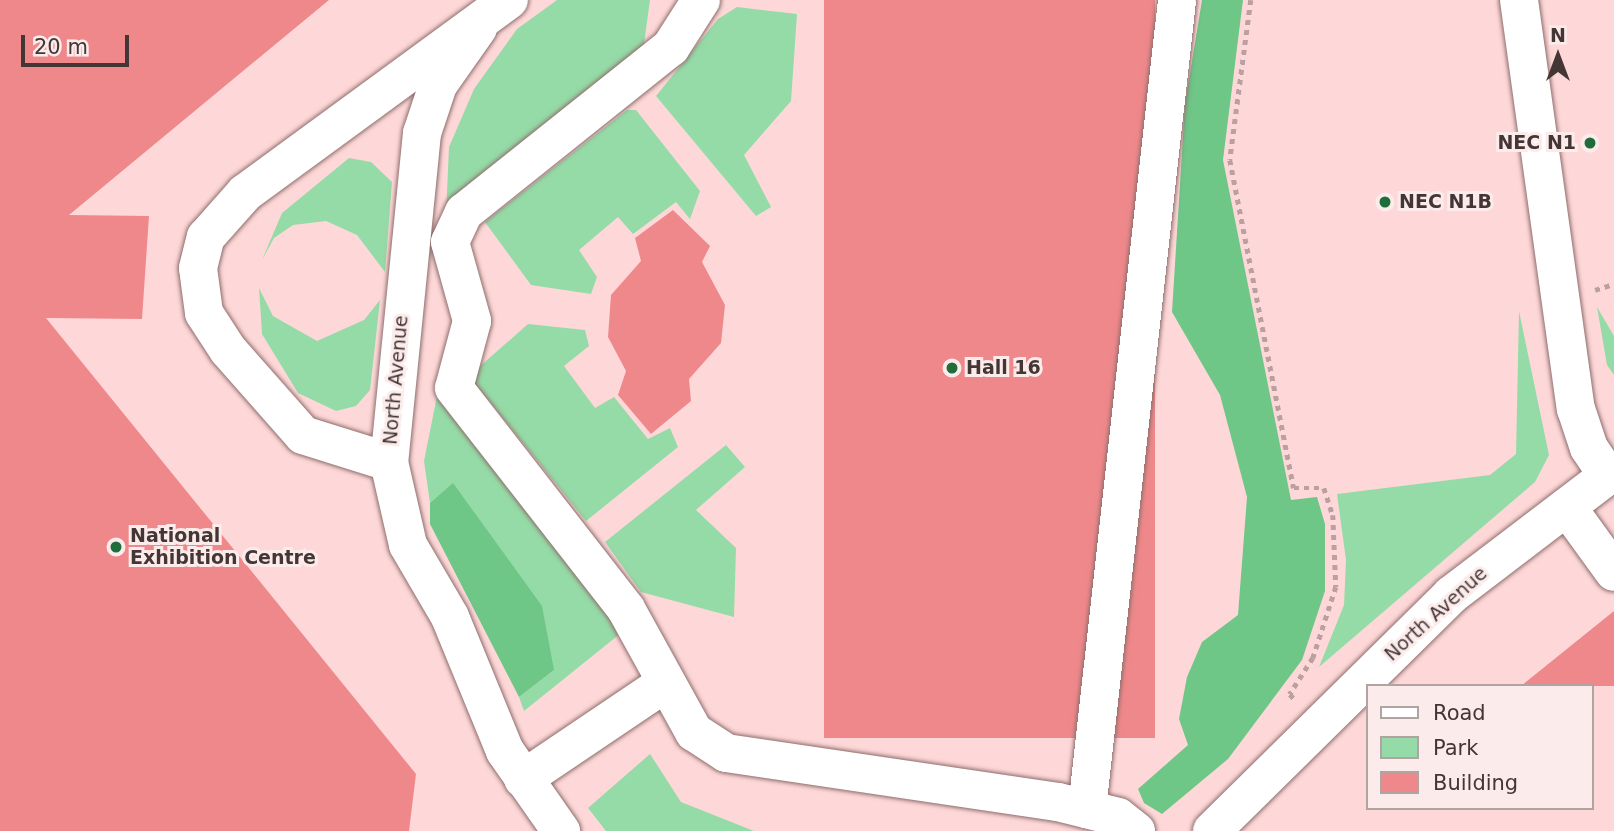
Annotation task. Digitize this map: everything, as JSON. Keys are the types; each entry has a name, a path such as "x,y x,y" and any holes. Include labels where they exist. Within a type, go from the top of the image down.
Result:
{"street":[{"path":"389,462 303,435 204,313 198,268 206,237 245,193 478,28 509,0"},
{"path":"701,0 671,47 464,212 450,242 472,321 454,388 626,609 664,684 694,732 726,753 1087,809 1118,817 1136,831"},
{"path":"1087,809 1177,0"},
{"path":"1519,0 1576,409 1589,448 1611,473"},
{"name":"North Avenue","path":"478,28 438,85 422,133 389,462 408,545 450,617 523,779 561,831"},
{"path":"404,294 464,298"},
{"name":"North Avenue","path":"1212,831 1315,725 1451,596 1611,473"},
{"path":"1567,507 1614,572"},
{"path":"523,779 664,684"}],"path":[{"path":"1251,0 1230,160 1294,488 1324,488 1333,515 1336,587 1313,658 1290,694 1315,725"}],"green space":[{"path":"557,0 650,0 643,51 446,215 449,147 474,89 517,29"},
{"path":"1202,0 1243,0 1223,160 1291,500 1317,497 1325,524 1325,591 1302,660 1228,759 1162,814 1144,803 1138,789 1188,745 1179,719 1187,677 1202,642 1238,615 1247,497 1220,395 1172,312 1185,104"},
{"path":"737,7 797,14 791,101 744,155 771,207 756,216 656,96 718,19"},
{"path":"627,110 636,110 700,191 690,219 676,202 633,234 618,217 579,250 597,277 591,294 531,285 485,222"},
{"path":"349,158 371,162 392,182 385,272 357,235 326,221 293,225 274,238 262,260 282,213"},
{"path":"259,288 273,316 317,341 364,320 380,300 370,390 356,406 336,411 298,393 262,334"},
{"path":"1597,307 1614,336 1614,375 1607,365"},
{"path":"1519,311 1549,455 1535,482 1319,667 1344,605 1346,560 1337,494 1490,475 1516,454"},
{"path":"528,324 585,330 589,346 564,366 595,408 614,397 648,439 670,428 678,447 586,521 469,376"},
{"path":"439,386 621,633 524,711 519,697 554,670 453,484 430,503 424,461"},
{"path":"726,445 745,467 696,510 736,548 734,617 641,592 605,542"},
{"path":"453,483 542,606 554,670 519,697 430,524 430,503"},
{"path":"650,754 681,802 754,831 606,831 588,808"}],"building":[{"name":"National Exhibition Centre","path":"0,0 329,0 69,215 149,216 142,319 46,318 416,774 409,831 0,831"},
{"name":"Hall 16","path":"824,0 1155,0 1155,738 824,738"},
{"path":"673,210 710,246 702,262 725,305 721,343 689,379 691,401 651,434 618,395 626,371 608,337 611,295 641,261 635,238"},
{"path":"1614,611 1614,686 1523,684"}],"place":[{"name":"NEC N1","path":"1590,143"},
{"name":"NEC N1B","path":"1385,202"},
{"name":"Hall 16","path":"952,368"},
{"name":"National Exhibition Centre","path":"116,547"}]}
